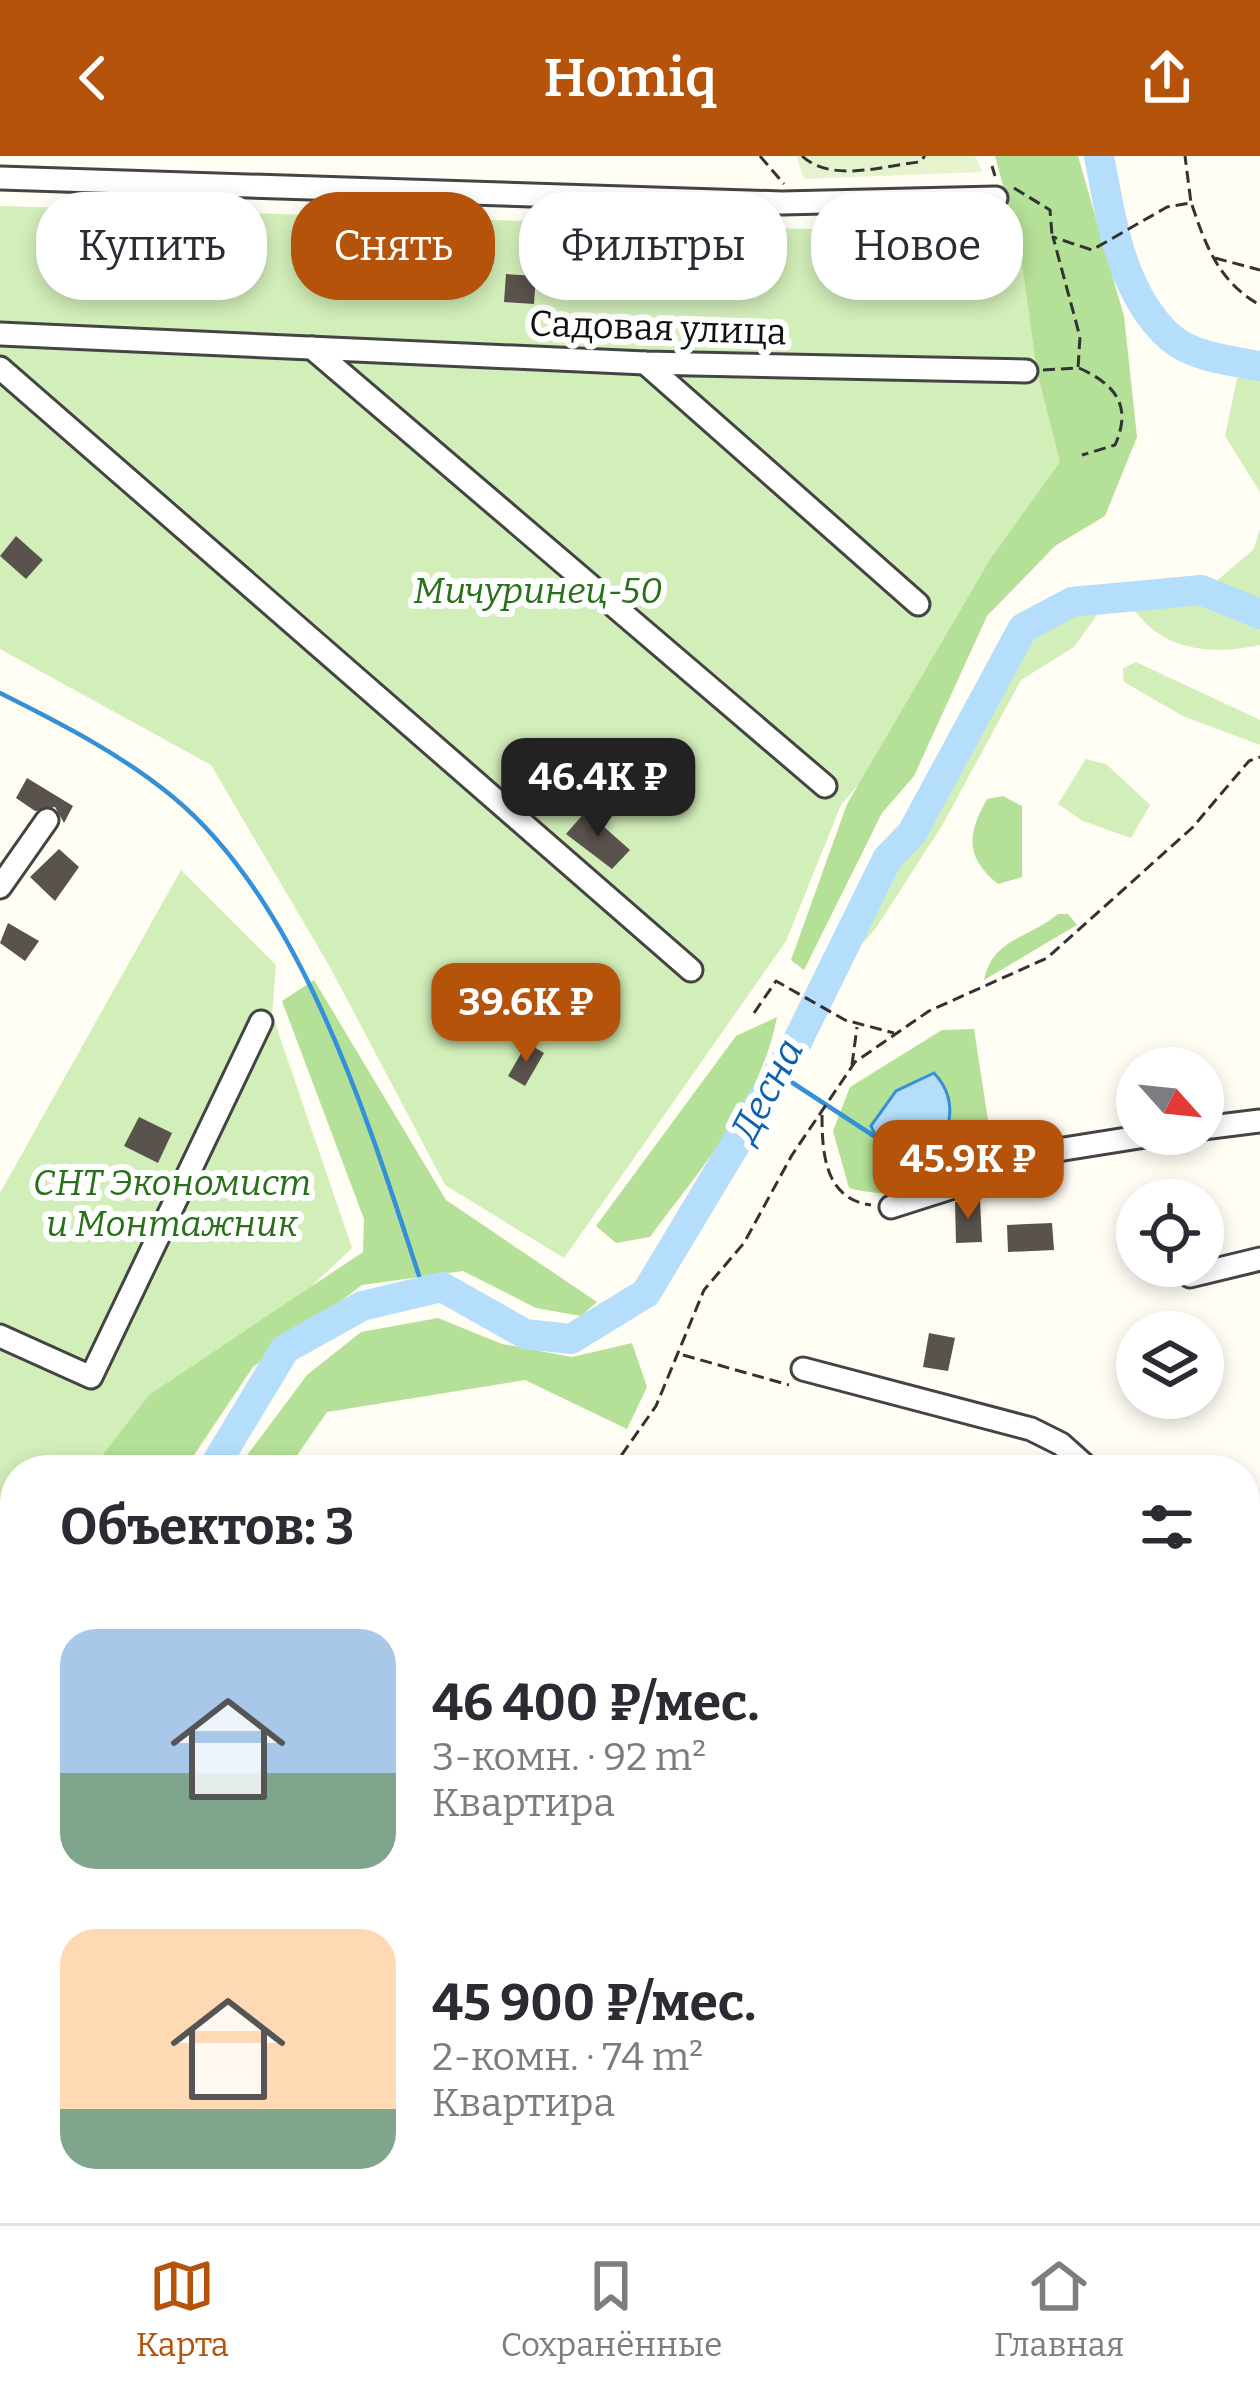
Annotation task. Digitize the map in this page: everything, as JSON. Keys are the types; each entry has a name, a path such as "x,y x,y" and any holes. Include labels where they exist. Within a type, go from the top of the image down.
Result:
{"street":[{"path":"0,178 782,202 997,191"},
{"name":"Садовая улица","path":"0,334 645,362 1026,371"},
{"path":"311,348 826,786"},
{"path":"645,362 918,604"},
{"path":"0,368 692,970"},
{"path":"0,887 46,820"},
{"path":"0,1336 91,1378 262,1022"},
{"path":"1224,1125 1260,1121"},
{"path":"891,1208 961,1185 1001,1159 1116,1141"},
{"path":"1224,1268 1260,1259"},
{"path":"803,1369 1030,1429 1073,1455"}],"path":[{"path":"802,156 814,166 839,170 919,162 925,156"},
{"path":"1185,156 1191,203 1213,257 1234,290 1260,304"},
{"path":"992,166 997,191"},
{"path":"1078,368 1080,337 1053,237 1092,250 1167,206 1191,203"},
{"path":"1213,257 1260,270"},
{"path":"1061,370 1078,368 1098,376 1121,400 1126,421 1115,445 1082,455"},
{"path":"622,1455 656,1406 704,1290 745,1243 851,1067 929,1011 1047,958 1192,828 1249,761 1260,757"},
{"path":"754,1013 776,981 844,1020 896,1034"},
{"path":"851,1067 857,1024"},
{"path":"822,1111 822,1152 837,1190 850,1202 891,1208"},
{"path":"680,1353 795,1386 803,1369"}],"green space":[{"path":"796,156 975,156 982,172 804,179"},
{"path":"995,156 1078,156 1124,316 1137,437 1105,516 1055,546 987,616 914,776 882,813 804,970 791,960 847,804 991,558 1060,462 1037,371 1023,271 1023,192 1005,192"},
{"name":"Мичуринец-50","path":"0,206 36,207 36,300 267,300 267,214 291,214 291,300 495,300 495,220 519,221 519,300 787,300 787,228 811,229 811,300 1023,300 1023,256 1080,462 889,749 841,805 786,941 564,1258 445,1185 330,967 211,765 0,649"},
{"path":"1238,374 1260,377 1260,492 1225,436"},
{"path":"1260,528 1260,645 1221,650 1186,646 1155,631 1129,603 1199,596 1254,549"},
{"path":"1090,606 1100,611 1074,647 1021,680 943,824 876,928 841,968 822,968 843,928 918,835 1026,631 1071,608"},
{"path":"1136,662 1260,720 1260,745 1183,716 1124,682 1123,668"},
{"path":"1086,759 1106,764 1150,805 1131,838 1083,821 1058,804"},
{"path":"1003,796 1022,806 1022,877 998,884 975,855 973,835 987,799"},
{"name":"СНТ Экономист и Монтажник","path":"181,870 276,965 272,1014 352,1248 177,1413 147,1455 0,1455 0,1193"},
{"path":"1058,914 1068,914 1077,925 984,980 1003,947"},
{"path":"314,980 446,1200 597,1302 581,1316 536,1308 463,1271 362,1285 253,1367 194,1455 103,1455 149,1395 363,1252 364,1219 282,1001"},
{"path":"777,1017 757,1078 708,1160 650,1237 616,1243 596,1226 736,1036"},
{"path":"974,1029 994,1159 906,1191 849,1188 833,1131 850,1087 942,1030"},
{"path":"438,1318 502,1344 572,1357 632,1343 647,1387 627,1429 525,1380 327,1412 297,1455 247,1455 307,1375 361,1332"}],"water":[{"path":"934,1073 950,1110 939,1146 925,1170 888,1163 871,1126 896,1091"}],"building":[{"path":"506,274 519,275 519,300 534,300 534,304 504,302"},
{"path":"16,536 43,560 26,579 0,556"},
{"path":"27,778 73,806 64,823 55,807 35,811 16,798"},
{"path":"586,811 630,850 612,869 566,834"},
{"path":"59,849 79,867 55,901 30,877"},
{"path":"8,923 39,941 25,961 0,943"},
{"path":"527,1043 544,1053 525,1086 508,1076"},
{"path":"139,1117 172,1133 158,1163 124,1146"},
{"path":"980,1200 982,1242 956,1243 955,1202"},
{"path":"1052,1223 1054,1250 1008,1252 1007,1225"},
{"path":"929,1333 955,1338 948,1371 923,1367"}],"waterway":[{"name":"Десна","path":"1099,156 1120,253 1154,320 1190,350 1260,366"},
{"name":"Десна","path":"221,1455 285,1349 362,1306 442,1287 525,1334 571,1339 646,1293 798,1040 887,859 912,833 1023,628 1072,602 1201,590 1260,614"},
{"path":"0,693 153,781 220,843 261,898 329,1026 424,1291"},
{"path":"779,1074 877,1138"},
{"path":"948,1133 983,1140"}]}
